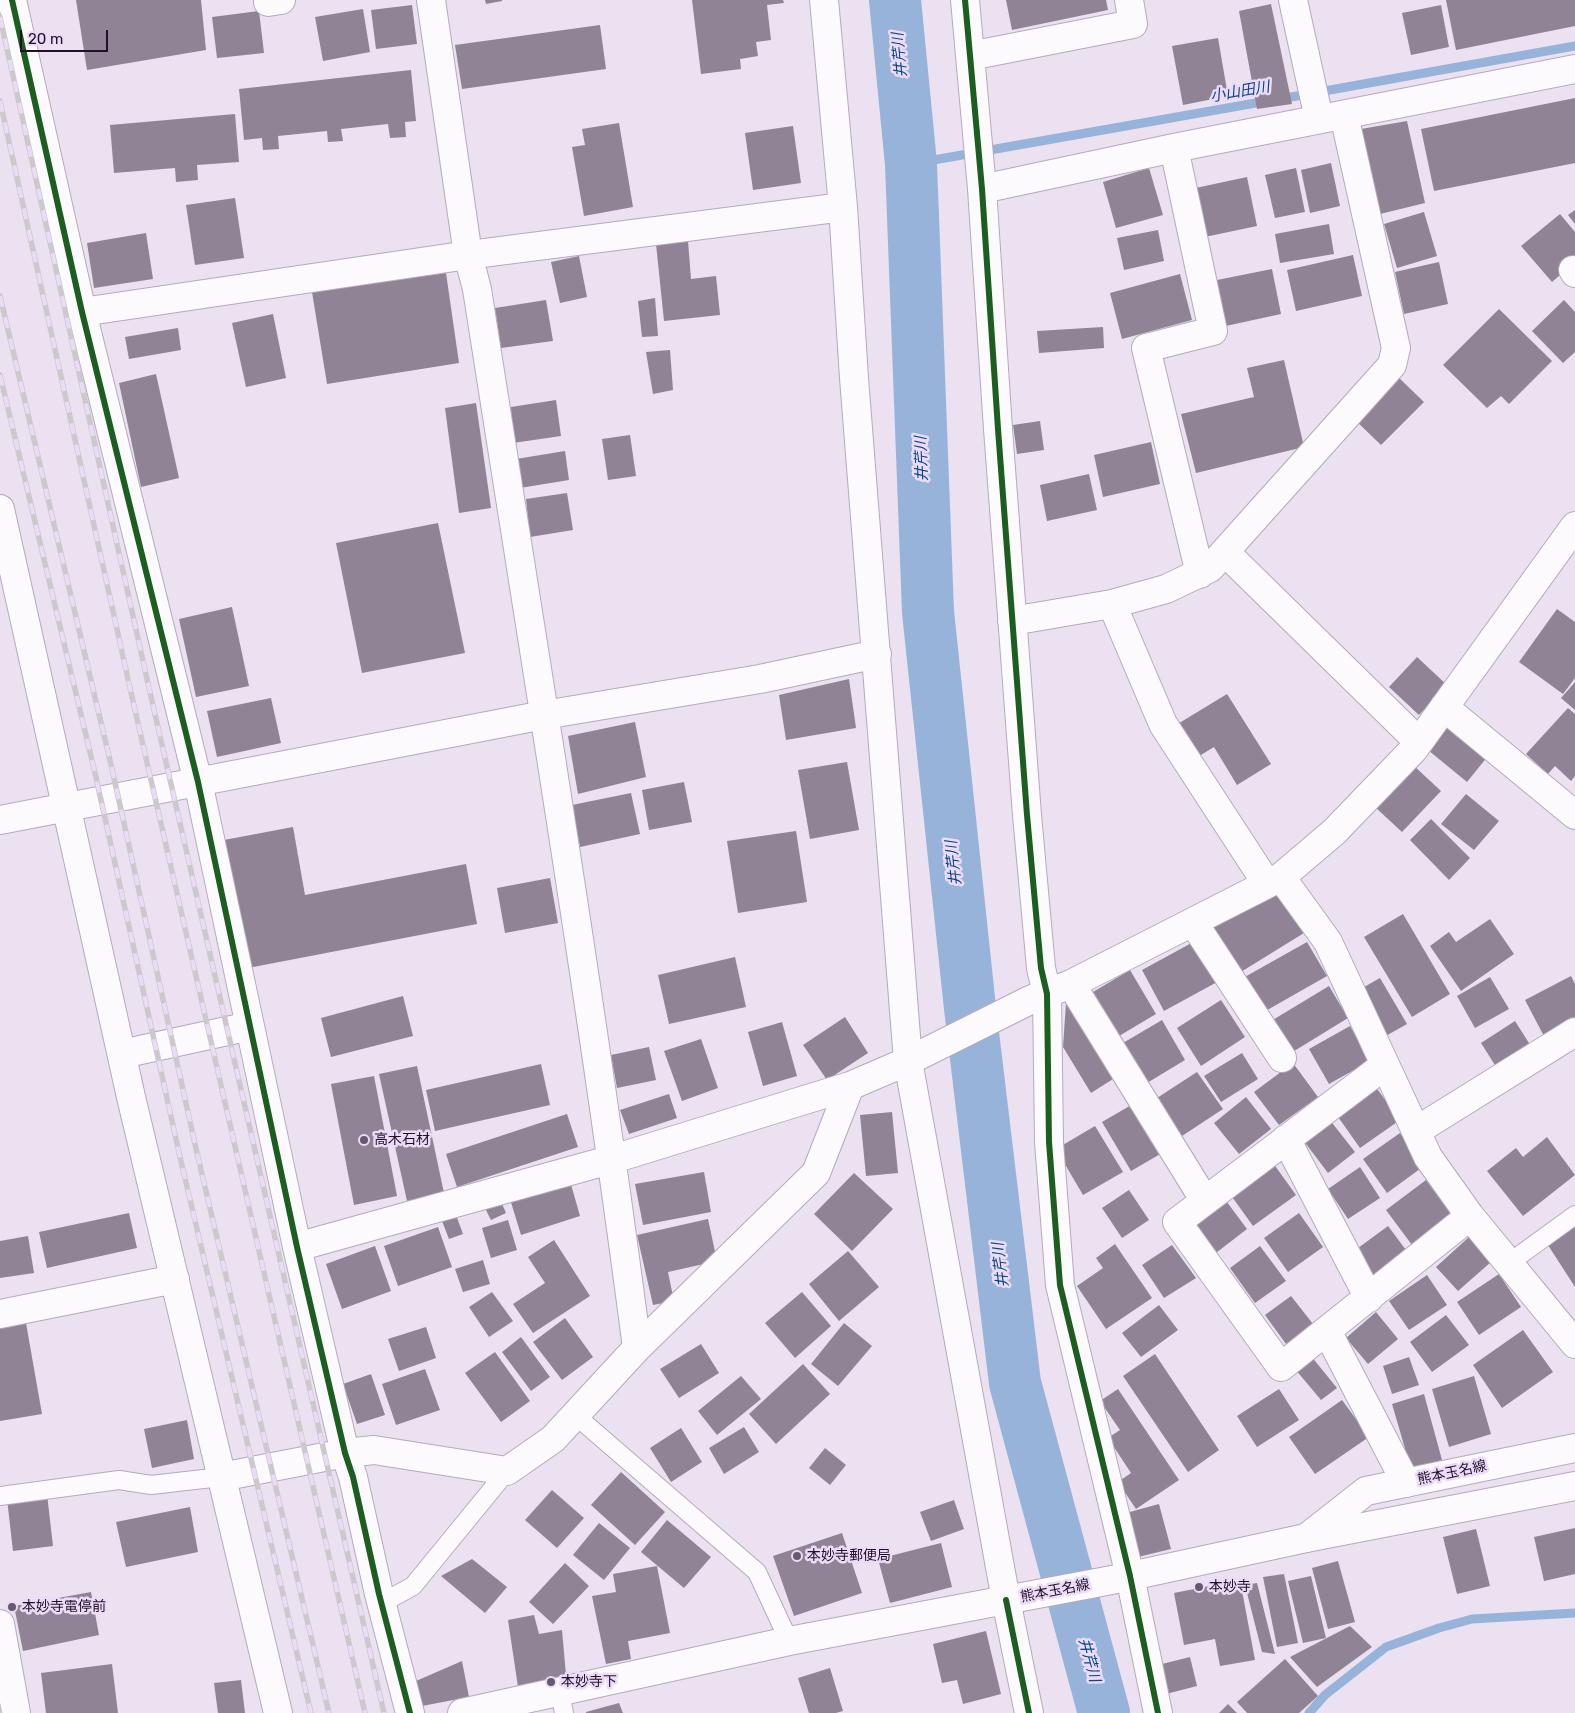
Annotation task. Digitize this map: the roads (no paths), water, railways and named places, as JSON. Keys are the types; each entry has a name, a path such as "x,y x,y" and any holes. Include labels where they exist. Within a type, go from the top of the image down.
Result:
{"street":[{"path":"12,0 82,312 198,782 297,1247 345,1453 353,1477 410,1713"},
{"path":"431,0 468,255 477,289 613,1159 637,1348"},
{"path":"824,0 843,207 854,378 876,654 917,1057 1016,1598 1029,1713"},
{"path":"964,0 982,189 1012,621 1041,968 1049,992 1205,1201"},
{"path":"970,56 1133,24 1129,0"},
{"path":"1012,621 1112,604 1166,589 1210,568 1392,364 1396,348 1331,117 1293,0"},
{"path":"982,189 1174,148 1575,69"},
{"path":"1174,148 1213,331 1146,348 1200,574"},
{"path":"82,312 468,255 843,207"},
{"path":"0,509 122,1054 278,1713"},
{"path":"297,1247 613,1159 850,1086 917,1057 1274,881 1334,832 1419,742 1575,526"},
{"path":"1225,552 1419,742"},
{"path":"1112,604 1163,724 1274,881 1328,942 1428,1156 1470,1216 1575,1344"},
{"path":"0,820 544,715 760,679 876,654"},
{"path":"1444,707 1575,815"},
{"path":"1193,922 1282,1058"},
{"path":"1049,992 1048,1142 1060,1285 1124,1577 1158,1713"},
{"path":"122,1054 250,1026"},
{"path":"1416,1131 1575,1032"},
{"path":"1385,1065 1178,1222 1281,1367 1470,1216"},
{"path":"221,1477 345,1453 374,1450 507,1471 553,1439 637,1348 816,1173 850,1086"},
{"path":"1286,1139 1369,1298"},
{"path":"0,1314 175,1279"},
{"path":"1327,1331 1406,1483"},
{"name":"熊本玉名線","path":"462,1713 562,1702 789,1642 1124,1577 1306,1538 1366,1492 1575,1448"},
{"path":"1306,1538 1575,1486"},
{"path":"0,1624 16,1713"}],"lane":[{"path":"1509,1263 1575,1214"},
{"path":"574,1415 757,1572 789,1642"},
{"path":"382,1603 413,1586 507,1471"},
{"path":"0,1496 119,1480 151,1485 221,1477"}],"waterway":[{"name":"井芹川","path":"895,0 911,164 928,612 970,1008 1015,1383 1104,1713"},
{"name":"小山田川","path":"1280,99 1575,46"},
{"name":"小山田川","path":"911,164 1267,101"},
{"path":"1309,1713 1325,1695 1386,1647 1439,1628 1472,1619 1575,1613"}],"tram line":[{"path":"0,1704 2,1713"}],"railway":[{"path":"0,17 149,688 384,1713"},
{"path":"0,101 132,697 365,1713"},
{"path":"0,296 112,769 197,1153 329,1713"},
{"path":"0,375 95,773 180,1157 311,1713"}],"place":[{"name":"高木石材","path":"364,1140"},
{"name":"本妙寺郵便局","path":"797,1556"},
{"name":"本妙寺","path":"1199,1587"},
{"name":"本妙寺電停前","path":"12,1607"},
{"name":"本妙寺下","path":"551,1682"}]}
